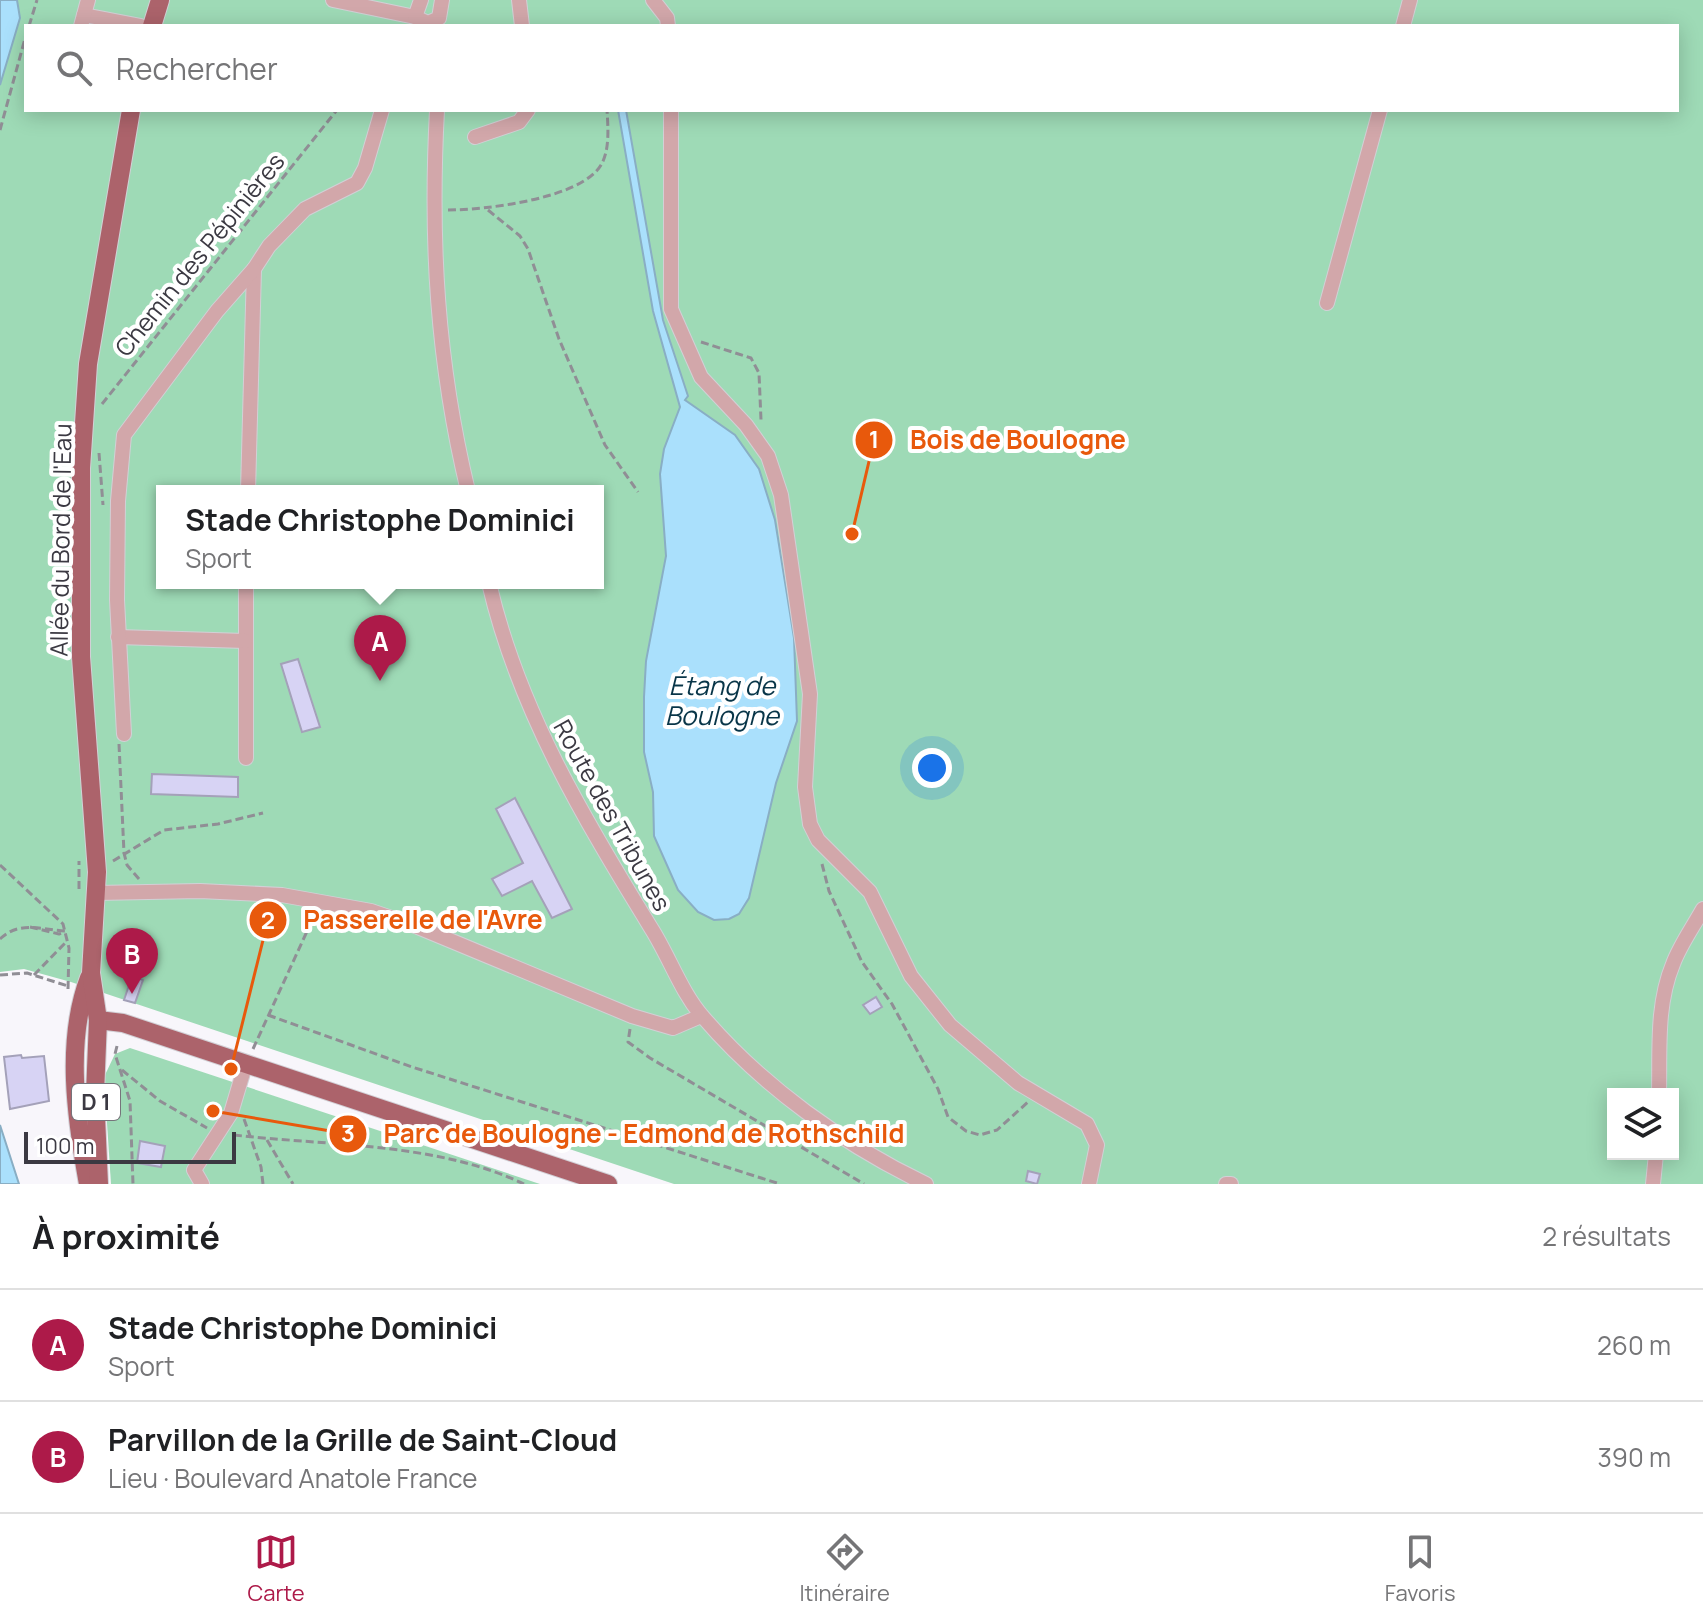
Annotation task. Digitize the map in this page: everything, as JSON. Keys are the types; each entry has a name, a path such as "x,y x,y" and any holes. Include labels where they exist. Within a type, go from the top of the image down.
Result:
{"main road":[{"path":"153,24 160,0"},
{"name":"Allée du Bord de l'Eau","path":"98,1020 91,973 97,872 81,657 81,468 94,320 131,112"},
{"name":"Allée du Bord de l'Eau","path":"76,1049 81,999 91,973"},
{"path":"76,1049 98,1020 123,1023 608,1184"},
{"name":"D 1","path":"98,1020 95,1094 99,1184"},
{"name":"D 1","path":"76,1049 78,1132 88,1184"}],"lane":[{"path":"88,0 83,21 118,24"},
{"path":"333,0 424,22 439,18 442,0"},
{"path":"421,0 424,22"},
{"path":"519,0 522,24"},
{"path":"653,0 667,18 668,24"},
{"path":"1404,24 1410,0"},
{"path":"124,734 118,637 118,501 124,435 269,246 305,209 357,183 365,168 381,112"},
{"path":"437,112 432,210 434,281 442,359 467,485"},
{"path":"475,137 519,122 526,112"},
{"path":"671,112 671,309 701,377 768,456 781,495 789,532 810,694 805,787 810,824 818,840 870,892 911,976 940,1014 988,1060 1087,1124 1097,1145 1089,1184"},
{"path":"1327,303 1379,112"},
{"path":"248,485 254,269"},
{"path":"246,589 246,758"},
{"name":"Route des Tribunes","path":"491,589 533,717 567,788 701,1016 763,1076 827,1126 890,1167 926,1184"},
{"path":"118,637 245,641"},
{"path":"96,893 200,891 282,895 371,911 418,927 632,1016 673,1028 701,1016"},
{"path":"1659,1088 1662,1005 1667,982 1673,963 1703,909"},
{"path":"202,1184 194,1170 220,1133 246,1063"},
{"path":"1653,1184 1655,1160"}],"path":[{"path":"30,24 37,0"},
{"path":"0,130 24,42"},
{"name":"Chemin des Pépinières","path":"85,415 96,411 335,112"},
{"path":"432,210 488,210 520,205 590,177 600,168 606,155 607,112"},
{"path":"488,210 520,236 528,249 559,339 605,445 638,492"},
{"path":"686,338 727,348 751,358 759,373 762,404 758,442"},
{"path":"97,872 164,830 218,824 263,813"},
{"path":"818,840 829,891 847,931 862,962 892,1004 938,1089 948,1117 966,1131 980,1135 997,1130 1016,1116 1035,1093"},
{"path":"0,865 18,879 36,903 70,929"},
{"path":"246,1063 321,902"},
{"path":"0,939 8,931 30,927 70,929"},
{"path":"0,975 33,975 68,986 67,941 70,929"},
{"path":"33,975 67,941"},
{"path":"268,1015 324,1038 425,1072 780,1184"},
{"path":"632,1016 628,1042 650,1058 864,1184"},
{"path":"117,1046 115,1054 130,1101 133,1184"},
{"path":"122,1070 160,1101 220,1133 423,1156 524,1184"},
{"path":"235,1099 252,1137 263,1184"},
{"path":"267,1140 293,1184"}],"green space":[{"path":"17,0 1703,0 1703,1184 674,1184 71,982 24,969 0,972 0,85 20,18"},
{"path":"130,1048 540,1184 111,1184 104,1077 115,1054"}],"water":[{"path":"0,0 17,0 20,18 0,85"},
{"name":"Étang de Boulogne","path":"618,112 626,112 663,320 688,396 685,400 735,435 759,469 775,520 794,638 797,721 776,783 749,898 739,914 729,919 714,920 698,912 678,890 654,836 653,792 644,752 646,661 666,556 660,474 664,449 680,407 653,311"},
{"path":"0,1125 19,1184 0,1184"}],"building":[{"path":"298,659 320,727 302,732 281,664"},
{"path":"152,774 238,777 238,797 151,794"},
{"path":"515,798 572,909 552,918 532,881 502,896 492,879 523,863 496,809"},
{"path":"132,976 143,980 135,1003 124,1000"},
{"path":"876,997 882,1007 870,1014 863,1005"},
{"path":"21,1055 22,1058 44,1056 49,1101 10,1109 4,1057"},
{"path":"140,1141 165,1146 161,1167 137,1163"},
{"path":"1028,1171 1040,1174 1037,1184 1026,1181"}],"place":[{"name":"Bois de Boulogne","path":"852,534"},
{"name":"Stade Christophe Dominici","path":"380,681"},
{"name":"Parvillon de la Grille de Saint-Cloud","path":"132,994"},
{"name":"Passerelle de l'Avre","path":"231,1069"},
{"name":"Parc de Boulogne - Edmond de Rothschild","path":"213,1111"}]}
